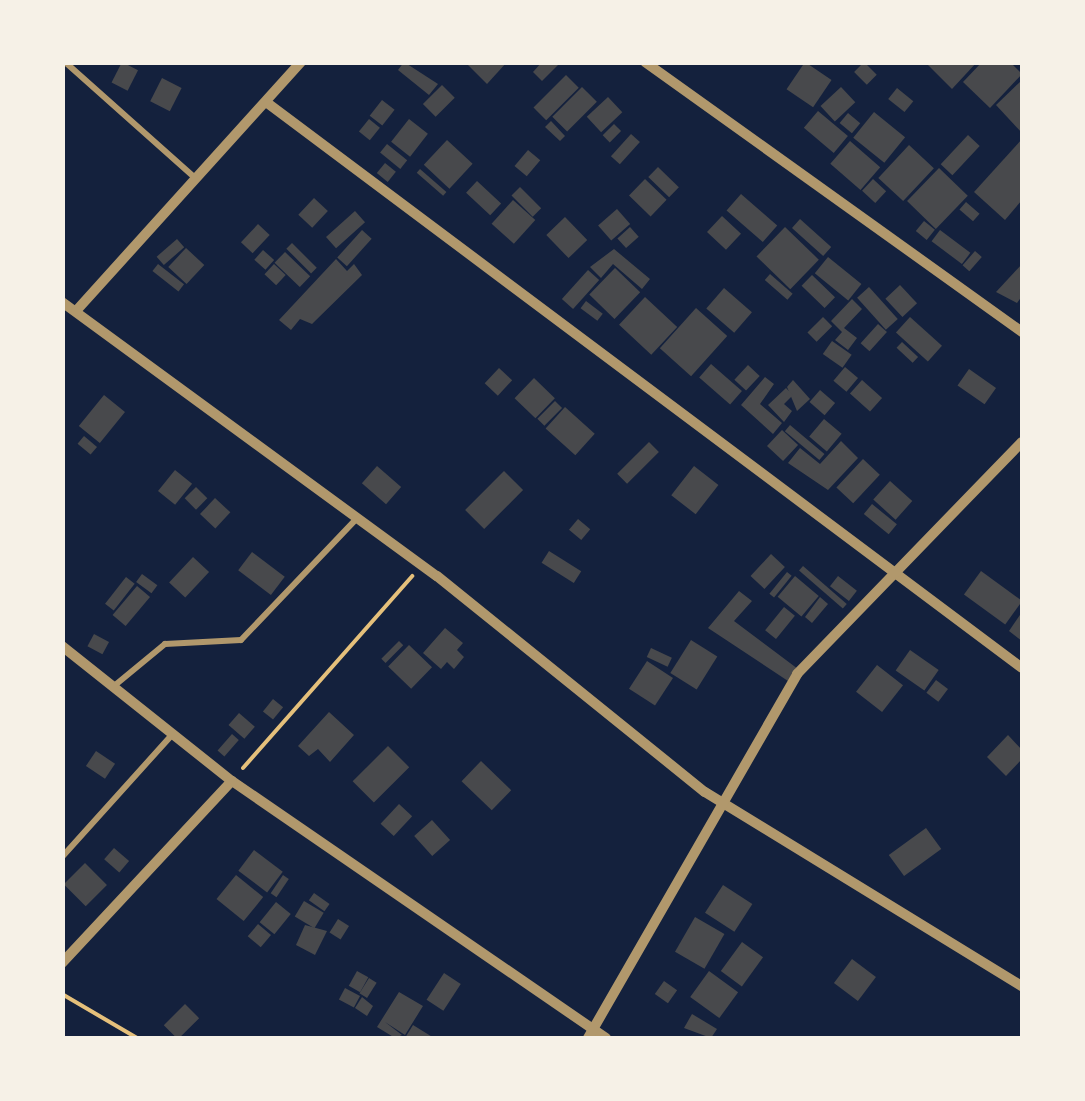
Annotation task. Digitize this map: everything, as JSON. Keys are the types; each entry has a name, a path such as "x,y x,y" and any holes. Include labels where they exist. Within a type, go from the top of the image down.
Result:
{"street":[{"path":"76,311 301,62"},
{"path":"645,62 1022,332"},
{"path":"266,102 896,567 1022,668"},
{"path":"62,302 422,565 724,801 1022,986"},
{"path":"590,1034 797,674 896,567 1022,442"},
{"path":"62,646 232,781 590,1034 606,1038"},
{"path":"62,964 232,781"}],"lane":[{"path":"65,62 196,178"},
{"path":"114,686 165,644 241,640 357,518"},
{"path":"62,857 173,734"}],"path":[{"path":"232,781 422,565"},
{"path":"62,994 137,1038"}],"building":[{"path":"122,62 138,70 128,91 112,82"},
{"path":"404,62 438,84 429,95 398,70"},
{"path":"465,62 507,62 487,84"},
{"path":"542,62 561,62 542,81 533,72"},
{"path":"805,62 832,80 813,107 787,89"},
{"path":"864,62 877,75 867,85 854,72"},
{"path":"925,62 977,62 952,89"},
{"path":"982,62 1010,62 1022,74 990,108 963,82"},
{"path":"566,75 579,88 546,120 533,108"},
{"path":"162,78 182,88 170,111 150,101"},
{"path":"1022,80 1022,133 996,105"},
{"path":"442,85 455,98 436,117 423,104"},
{"path":"582,87 597,102 567,132 552,117"},
{"path":"841,87 855,102 835,121 821,106"},
{"path":"897,88 913,101 905,112 888,99"},
{"path":"608,97 622,112 601,132 587,117"},
{"path":"382,100 395,110 382,126 370,116"},
{"path":"818,111 848,136 834,153 804,128"},
{"path":"874,112 905,137 884,163 853,138"},
{"path":"848,113 860,123 852,133 840,123"},
{"path":"369,119 380,128 370,140 359,131"},
{"path":"409,119 428,134 410,157 391,142"},
{"path":"551,121 565,136 560,141 545,127"},
{"path":"614,124 621,131 610,142 603,135"},
{"path":"631,134 640,142 620,164 611,156"},
{"path":"968,135 980,146 952,175 941,164"},
{"path":"1022,139 1022,200 1005,220 974,192"},
{"path":"447,140 473,164 449,189 424,165"},
{"path":"850,141 880,167 861,190 830,164"},
{"path":"387,144 407,160 400,169 380,153"},
{"path":"909,145 934,168 903,201 878,178"},
{"path":"528,150 540,160 527,176 515,166"},
{"path":"385,163 396,172 388,182 377,173"},
{"path":"658,167 679,187 669,197 648,177"},
{"path":"939,168 968,196 936,229 907,201"},
{"path":"420,169 446,192 443,196 417,173"},
{"path":"645,179 667,200 651,216 629,196"},
{"path":"873,179 886,191 875,203 862,191"},
{"path":"477,181 501,204 490,215 466,193"},
{"path":"520,187 541,208 533,217 512,195"},
{"path":"741,194 777,225 763,242 727,211"},
{"path":"314,198 328,211 312,228 298,215"},
{"path":"513,200 535,220 514,244 492,224"},
{"path":"966,202 980,214 973,221 959,210"},
{"path":"617,209 630,224 611,240 598,225"},
{"path":"355,211 365,222 336,248 326,237"},
{"path":"722,216 741,234 726,250 707,232"},
{"path":"565,217 587,240 569,258 546,235"},
{"path":"800,219 831,247 823,256 792,228"},
{"path":"924,221 935,230 927,240 916,231"},
{"path":"258,224 270,235 253,253 241,242"},
{"path":"630,227 639,237 626,248 617,238"},
{"path":"785,227 819,260 790,289 757,256"},
{"path":"362,230 372,239 347,266 337,257"},
{"path":"940,230 970,253 962,264 932,241"},
{"path":"177,239 184,247 164,265 157,257"},
{"path":"292,243 317,268 311,273 286,249"},
{"path":"186,248 204,265 187,284 168,267"},
{"path":"614,249 650,279 642,289 613,264 601,278 590,267"},
{"path":"263,250 274,260 265,270 254,260"},
{"path":"975,251 982,257 969,271 963,265"},
{"path":"285,252 310,276 300,287 275,263"},
{"path":"828,257 861,284 848,300 815,273"},
{"path":"336,259 347,271 354,264 362,275 312,324 300,319 291,330 279,320"},
{"path":"158,264 184,284 178,291 152,271"},
{"path":"274,264 286,275 276,285 264,274"},
{"path":"1022,264 1022,296 1017,303 996,292"},
{"path":"615,268 640,292 614,319 589,295"},
{"path":"588,270 599,280 573,309 562,299"},
{"path":"770,274 793,294 787,300 765,280"},
{"path":"812,275 835,297 825,308 802,286"},
{"path":"900,285 917,303 902,317 885,299"},
{"path":"869,287 898,319 886,330 857,298"},
{"path":"724,288 752,312 734,333 706,308"},
{"path":"645,297 677,327 651,355 619,325"},
{"path":"852,299 862,309 844,328 857,338 848,350 835,340 842,332 831,321"},
{"path":"586,301 603,314 597,321 581,308"},
{"path":"696,308 727,336 691,376 660,348"},
{"path":"823,317 832,326 817,342 807,333"},
{"path":"910,317 942,346 928,361 896,333"},
{"path":"878,324 887,332 870,351 861,343"},
{"path":"832,341 852,355 842,368 823,354"},
{"path":"902,342 918,357 913,363 897,348"},
{"path":"711,364 742,391 730,404 699,378"},
{"path":"748,365 760,376 746,391 734,380"},
{"path":"845,367 858,378 846,392 833,381"},
{"path":"499,368 512,380 498,396 485,383"},
{"path":"969,369 996,388 985,404 958,385"},
{"path":"765,377 774,384 760,404 782,423 773,434 741,405"},
{"path":"534,378 555,398 535,418 515,398"},
{"path":"793,380 810,399 797,411 787,387"},
{"path":"862,380 882,398 870,411 850,393"},
{"path":"786,388 793,395 784,404 792,411 784,422 768,405"},
{"path":"820,390 835,403 825,415 810,402"},
{"path":"104,395 125,412 100,443 79,426"},
{"path":"555,401 562,408 544,426 537,419"},
{"path":"565,407 595,434 575,455 546,429"},
{"path":"824,419 842,434 827,451 809,437"},
{"path":"790,425 824,454 819,460 785,431"},
{"path":"782,430 798,445 783,461 767,446"},
{"path":"84,436 97,447 91,455 78,444"},
{"path":"841,441 858,458 828,490 788,463 800,448 820,464"},
{"path":"649,442 659,452 627,484 617,474"},
{"path":"863,459 880,475 853,503 836,488"},
{"path":"377,466 401,487 386,504 362,483"},
{"path":"694,466 718,485 696,514 671,495"},
{"path":"175,470 192,484 175,505 158,491"},
{"path":"504,471 523,490 484,529 465,510"},
{"path":"890,481 912,501 896,520 873,500"},
{"path":"196,487 207,498 196,510 185,498"},
{"path":"215,498 230,512 215,528 200,514"},
{"path":"872,504 897,524 889,534 864,514"},
{"path":"578,519 590,529 581,540 569,530"},
{"path":"549,551 581,571 574,583 542,563"},
{"path":"252,552 285,577 271,595 238,570"},
{"path":"771,554 785,567 764,589 751,576"},
{"path":"193,557 209,572 185,598 169,583"},
{"path":"803,566 847,604 843,609 799,571"},
{"path":"981,571 1022,601 1005,624 964,594"},
{"path":"787,572 792,576 774,598 769,594"},
{"path":"142,574 157,585 151,593 136,582"},
{"path":"795,576 819,596 801,617 778,597"},
{"path":"838,576 857,591 849,601 830,586"},
{"path":"126,577 135,584 114,611 105,604"},
{"path":"137,586 150,597 126,626 113,615"},
{"path":"739,591 752,601 734,621 798,669 788,681 708,628"},
{"path":"820,597 828,604 812,623 805,617"},
{"path":"784,607 795,616 776,639 765,630"},
{"path":"1022,612 1022,641 1009,631"},
{"path":"445,628 463,643 457,650 464,657 454,669 447,662 441,669 423,653"},
{"path":"94,634 109,642 102,654 87,646"},
{"path":"691,640 717,656 697,690 670,673"},
{"path":"399,641 403,645 386,663 381,659"},
{"path":"409,645 432,667 411,689 388,667"},
{"path":"651,648 672,658 668,667 647,657"},
{"path":"910,650 939,670 924,691 896,670"},
{"path":"647,661 673,678 655,706 629,689"},
{"path":"877,665 903,685 882,712 856,692"},
{"path":"936,680 948,689 938,702 926,693"},
{"path":"273,699 283,707 273,720 263,711"},
{"path":"329,712 354,735 330,762 318,749 309,756 298,746"},
{"path":"239,713 255,727 244,739 229,725"},
{"path":"232,734 239,740 224,757 218,751"},
{"path":"1008,735 1022,750 1022,759 1006,776 987,757"},
{"path":"388,746 409,767 374,803 353,781"},
{"path":"96,751 115,764 105,779 86,766"},
{"path":"481,761 511,790 492,810 462,781"},
{"path":"399,804 412,816 394,836 381,824"},
{"path":"432,820 450,840 432,856 414,836"},
{"path":"926,828 941,849 904,876 889,855"},
{"path":"114,848 129,861 119,872 104,859"},
{"path":"254,850 283,872 267,892 238,871"},
{"path":"85,863 107,885 86,906 64,884"},
{"path":"236,875 263,897 244,921 216,899"},
{"path":"283,875 289,879 277,897 271,893"},
{"path":"723,885 752,904 734,932 705,913"},
{"path":"314,893 330,904 324,911 309,900"},
{"path":"304,901 324,913 314,928 295,916"},
{"path":"276,902 291,914 274,934 260,922"},
{"path":"695,917 724,934 704,969 675,952"},
{"path":"338,919 349,926 341,939 330,933"},
{"path":"258,924 271,935 261,947 248,936"},
{"path":"305,925 327,931 315,955 296,945"},
{"path":"742,942 763,957 742,986 721,971"},
{"path":"852,959 876,977 858,1001 834,983"},
{"path":"357,971 368,977 360,992 349,986"},
{"path":"709,971 738,992 719,1018 690,997"},
{"path":"444,973 461,984 443,1011 427,1000"},
{"path":"369,978 377,983 367,998 359,993"},
{"path":"664,981 677,990 668,1003 655,994"},
{"path":"345,988 360,996 354,1007 339,999"},
{"path":"399,992 423,1006 405,1035 385,1022 402,1035 395,1038 377,1027"},
{"path":"362,997 373,1006 367,1016 355,1008"},
{"path":"185,1004 199,1018 179,1038 164,1025"},
{"path":"692,1014 717,1029 711,1038 684,1028"},
{"path":"413,1025 434,1038 405,1038"}]}
